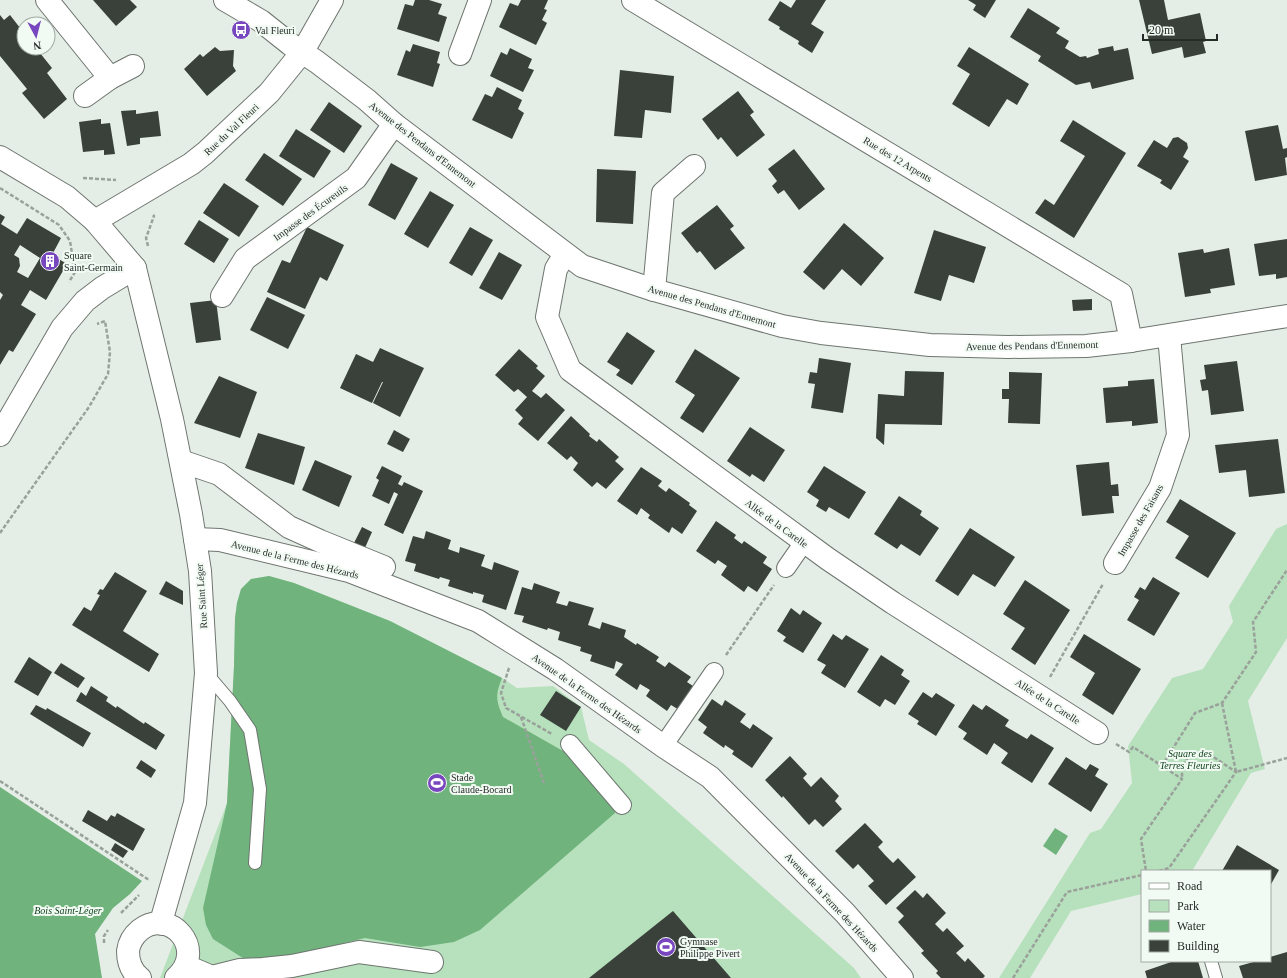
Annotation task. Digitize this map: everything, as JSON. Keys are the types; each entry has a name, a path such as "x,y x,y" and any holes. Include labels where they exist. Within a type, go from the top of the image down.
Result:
{"street":[{"path":"47,0 110,78"},
{"name":"Avenue des Pendans d'Ennemont","path":"225,0 261,21 290,44 302,51 367,100 394,124 582,266 654,290 782,326 883,341 930,345 1008,348 1086,346 1131,342 1287,316"},
{"name":"Rue du Val Fleuri","path":"95,221 191,164 205,153 269,93 302,51 332,0"},
{"path":"460,54 480,0"},
{"name":"Rue des 12 Arpents","path":"633,0 1121,294 1131,342"},
{"path":"85,96 110,78 133,66"},
{"name":"Impasse des Écureuils","path":"222,296 245,259 356,178 394,124"},
{"path":"0,157 67,197 95,221 135,268 102,288 85,301 62,328 0,435"},
{"path":"654,290 663,193 694,166"},
{"name":"Allée de la Carelle","path":"565,254 556,269 547,317 570,370 804,542 893,603 1096,733"},
{"name":"Rue Saint Léger","path":"135,268 172,419 195,539 200,571 206,673 195,803 162,914 164,924"},
{"name":"Impasse des Faisans","path":"1115,563 1160,488 1178,435 1169,336"},
{"path":"181,461 220,474 289,527 320,542 384,567"},
{"name":"Avenue de la Ferme des Hézards","path":"195,539 220,540 349,571 478,621 555,669 663,746 710,776 845,913 902,978"},
{"path":"786,568 804,542"},
{"path":"663,746 714,672"},
{"path":"570,744 622,805"},
{"path":"140,978 132,969 128,950 131,941 137,933 144,927 154,924 164,924 172,927 179,932 185,940 188,953 181,972 212,977 240,970 292,966 360,952 432,962"}],"lane":[{"path":"206,673 230,701 250,730 260,789 255,863"},
{"path":"1211,962 1216,978"}],"path":[{"path":"0,188 59,225 70,241 75,272 67,285"},
{"path":"0,533 88,407 108,374 110,352 105,321"},
{"path":"1039,696 1115,563"},
{"path":"714,672 786,568"},
{"path":"1162,766 1195,713 1222,703 1256,652 1253,622 1287,570"},
{"path":"505,682 501,693 506,708 570,744"},
{"path":"1222,703 1236,772"},
{"path":"521,716 544,783"},
{"path":"1133,747 1182,779"},
{"path":"1146,870 1141,840 1182,779 1182,767 1188,757 1201,754 1215,758 1236,772"},
{"path":"1162,870 1168,868 1236,772 1287,758"},
{"path":"0,781 151,881"},
{"path":"1013,978 1067,892 1141,875"}],"green space":[{"name":"Square des Terres Fleuries","path":"1287,524 1287,638 1248,701 1265,769 1251,773 1193,870 1141,870 1141,894 1071,911 1030,978 999,978 1090,833 1101,829 1132,783 1128,746 1172,678 1203,669 1233,622 1229,606 1276,529"},
{"name":"Stade Claude-Bocard","path":"269,576 294,583 390,621 502,678 517,688 553,686 581,707 589,740 624,764 854,968 861,978 160,978 227,803 235,618 237,603 241,589 251,579"}],"water":[{"name":"Stade Claude-Bocard","path":"269,576 294,583 390,621 502,678 498,689 497,698 503,717 563,751 616,806 615,813 480,930 454,942 420,947 365,938 287,957 246,960 213,939 206,925 203,908 227,803 235,618 237,603 241,589 251,579"},
{"name":"Bois Saint-Léger","path":"0,787 142,881 130,894 113,908 95,934 102,978 0,978"},
{"path":"1055,828 1068,836 1056,855 1043,846"}],"building":[{"path":"93,0 130,0 137,7 116,26"},
{"path":"415,0 429,0 442,4 438,14 447,17 439,42 397,29 405,4 413,6"},
{"path":"521,0 548,0 544,9 547,10 542,20 547,23 536,45 499,27 510,3 518,6"},
{"path":"796,0 826,0 811,24 824,32 812,53 798,44 799,41 779,29 780,27 768,20 780,1 791,8"},
{"path":"968,0 996,0 985,18 973,10 976,5"},
{"path":"1139,0 1164,0 1168,20 1200,13 1206,41 1203,42 1206,53 1184,58 1182,47 1152,54"},
{"path":"1028,8 1060,28 1056,33 1069,41 1065,48 1080,57 1086,56 1087,58 1099,54 1098,49 1113,46 1114,51 1128,48 1134,79 1092,89 1090,82 1076,85 1038,61 1041,56 1010,37"},
{"path":"0,15 4,20 10,15 16,23 16,56 42,56 52,68 47,73 67,99 44,119 22,93 27,89 0,56"},
{"path":"413,44 440,52 437,63 440,64 433,87 397,75 406,50 410,52"},
{"path":"215,47 220,51 234,50 233,66 236,71 207,96 184,69 200,54 203,57"},
{"path":"969,47 1029,84 1017,105 1007,99 989,127 952,104 970,74 957,66"},
{"path":"510,48 532,59 528,68 534,70 523,92 490,76 501,52 507,55"},
{"path":"620,70 674,76 671,113 645,110 642,138 614,136"},
{"path":"497,87 522,100 518,109 524,113 512,139 472,120 485,94 492,97"},
{"path":"738,91 754,112 750,115 765,135 737,157 721,137 718,140 702,119"},
{"path":"329,102 362,126 344,153 310,130"},
{"path":"136,110 136,114 158,111 161,136 140,138 140,144 127,146 121,111"},
{"path":"101,119 101,124 110,123 115,154 104,155 104,150 83,152 79,122"},
{"path":"1073,120 1126,153 1074,238 1035,213 1045,199 1054,205 1085,156 1060,141"},
{"path":"1278,125 1283,149 1287,148 1287,157 1285,158 1287,175 1255,181 1245,131"},
{"path":"296,129 331,151 314,178 279,156"},
{"path":"1178,137 1187,143 1188,148 1183,157 1189,161 1171,190 1160,183 1162,180 1137,166 1154,140 1167,148 1173,138"},
{"path":"794,149 825,189 799,210 784,190 778,194 772,186 777,181 768,169"},
{"path":"264,153 302,179 283,206 245,180"},
{"path":"391,163 418,178 395,220 368,205"},
{"path":"597,169 636,171 633,224 596,222"},
{"path":"224,183 259,206 239,237 203,213"},
{"path":"430,191 454,205 428,248 404,234"},
{"path":"717,205 734,226 730,229 745,248 715,270 700,251 697,253 681,233"},
{"name":"Square Saint-Germain","path":"0,214 5,217 1,224 17,234 27,218 61,238 52,255 67,264 46,300 30,290 21,305 36,314 13,352 9,350 0,365 0,300 3,295 0,292","holes":["20,245 40,258 28,278 17,272 20,266 19,258 14,255"]},
{"path":"199,220 229,239 214,263 184,244"},
{"path":"844,223 884,258 861,286 842,269 824,290 803,272"},
{"path":"307,227 344,245 327,281 320,277 305,309 267,292 282,260 290,263"},
{"path":"470,227 493,240 472,276 449,263"},
{"path":"934,230 986,247 974,283 949,275 941,301 914,293"},
{"path":"1287,239 1287,277 1276,279 1276,274 1259,276 1254,244"},
{"path":"1229,248 1235,285 1210,289 1211,293 1185,297 1178,253 1203,249 1204,253"},
{"path":"499,252 522,265 502,300 479,288"},
{"path":"267,297 305,315 288,349 250,330"},
{"path":"1092,299 1092,310 1073,311 1072,300"},
{"path":"216,300 221,340 196,343 190,303"},
{"path":"627,332 655,351 632,385 616,375 620,370 607,362"},
{"path":"380,348 424,368 400,417 373,403 383,382 372,403 340,388 356,354 373,362"},
{"path":"519,349 538,366 536,368 545,376 532,391 541,398 546,393 565,410 538,441 518,424 523,418 515,410 527,397 518,389 514,392 495,375"},
{"path":"695,349 740,378 703,433 680,418 695,395 675,382"},
{"path":"819,358 851,363 843,413 811,408 815,384 808,383 810,372 817,373"},
{"path":"1237,361 1244,411 1211,415 1208,390 1202,391 1200,380 1206,379 1204,365"},
{"path":"905,371 944,372 942,425 885,424 884,445 876,438 878,394 904,396"},
{"path":"1009,372 1042,373 1040,424 1008,423 1009,399 1002,399 1002,389 1009,389"},
{"path":"219,376 257,392 240,438 194,423"},
{"path":"1154,379 1158,423 1132,426 1132,421 1106,423 1103,388 1128,386 1128,381"},
{"path":"571,416 590,434 589,436 597,442 599,439 619,457 615,461 624,469 606,489 597,482 592,487 573,470 578,463 571,456 567,460 547,443"},
{"path":"750,427 785,450 764,482 752,474 750,477 727,461"},
{"path":"394,430 410,439 403,452 387,444"},
{"path":"258,433 305,447 294,485 245,468"},
{"path":"1278,439 1285,493 1249,497 1246,470 1219,473 1215,445"},
{"path":"315,460 352,476 339,507 302,490"},
{"path":"1109,462 1111,485 1118,484 1119,496 1112,496 1114,513 1082,516 1076,465"},
{"path":"382,466 402,476 398,484 402,486 404,482 423,491 403,534 384,525 398,494 394,492 389,504 372,496 379,480 376,478"},
{"path":"824,466 866,492 849,519 829,507 826,512 816,506 819,500 807,492"},
{"path":"641,467 662,481 658,486 666,492 669,488 690,503 689,505 697,511 682,534 672,527 669,533 648,518 650,515 641,508 637,515 617,501"},
{"path":"899,496 922,511 920,515 939,528 920,556 901,544 897,549 874,534"},
{"path":"1180,499 1236,533 1208,578 1175,558 1189,536 1166,522"},
{"path":"716,521 736,535 734,538 742,544 744,541 767,557 763,563 772,569 757,592 748,586 744,592 721,575 727,566 718,560 715,564 696,551"},
{"path":"362,527 372,532 364,550 353,545"},
{"path":"970,528 1015,557 995,587 973,574 958,596 935,581"},
{"path":"426,531 451,540 448,549 459,553 460,547 485,555 481,566 492,570 494,562 519,571 506,610 482,602 484,595 473,592 473,594 448,586 450,580 440,577 439,579 414,571 416,564 405,561 413,536 424,539"},
{"path":"115,572 147,591 123,631 159,654 149,672 72,625 84,607 91,611 100,595 97,594 100,589 103,590"},
{"path":"1153,577 1180,593 1154,636 1127,620 1139,600 1134,597 1140,587 1145,590"},
{"path":"1025,580 1070,610 1035,665 1011,649 1025,628 1003,614"},
{"path":"166,581 183,591 183,605 159,594"},
{"path":"534,583 560,592 556,603 567,606 569,601 594,608 588,625 600,629 602,622 626,630 624,637 636,645 637,643 659,657 656,661 665,667 669,662 691,677 687,682 696,688 681,711 671,705 667,711 646,696 650,690 640,684 637,690 615,675 623,664 616,661 614,669 590,661 592,655 580,651 581,647 558,640 560,632 548,628 547,630 522,622 524,616 514,614 522,587 532,590"},
{"path":"791,608 800,615 803,610 822,623 803,653 783,641 786,637 777,631"},
{"path":"833,634 842,640 846,635 869,649 845,688 821,673 826,665 817,660"},
{"path":"1084,634 1141,669 1113,715 1082,695 1095,673 1070,657"},
{"path":"881,655 904,670 901,675 910,681 895,705 885,699 880,707 857,692"},
{"path":"29,657 52,672 38,696 14,682"},
{"path":"61,663 85,678 78,688 54,673"},
{"path":"91,686 108,697 106,701 116,708 117,706 144,724 145,722 165,735 156,750 76,701 81,692 86,696"},
{"path":"556,691 581,707 566,731 540,715"},
{"path":"923,692 932,698 936,693 955,705 936,736 917,724 919,721 908,714"},
{"path":"712,699 722,706 725,700 746,714 740,722 750,729 753,724 773,738 752,768 732,754 734,751 725,745 724,748 703,733 707,727 698,720"},
{"path":"973,704 982,710 986,705 1009,720 1005,726 1027,739 1031,734 1054,748 1032,783 1001,763 1008,753 994,743 987,755 963,739 967,733 958,727"},
{"path":"36,705 46,710 47,708 91,733 83,747 30,714"},
{"path":"790,756 807,774 803,778 811,787 821,777 839,796 835,801 842,809 823,827 815,819 809,825 783,796 782,798 765,780"},
{"path":"1066,757 1086,770 1090,764 1099,769 1095,776 1108,784 1091,812 1048,784"},
{"path":"141,760 156,770 151,778 136,768"},
{"path":"88,810 107,821 111,815 115,817 117,813 145,829 133,851 82,821"},
{"path":"865,823 883,842 878,847 885,855 893,863 898,858 916,877 886,905 868,886 874,881 858,864 853,869 835,851"},
{"path":"115,843 128,851 123,858 111,850"},
{"path":"1237,845 1279,870 1271,884 1271,870 1223,870"},
{"path":"915,890 923,898 927,893 946,913 935,924 943,932 947,928 964,946 956,953 965,962 968,958 985,976 983,978 941,978 936,973 938,971 921,953 924,951 898,922 904,916 896,908"},
{"name":"Gymnase Philippe Pivert","path":"673,911 731,978 589,978"},
{"path":"1287,952 1287,978 1243,978 1239,966 1253,962 1271,962 1271,957"},
{"path":"1171,962 1198,962 1203,978 1147,978 1145,971"}],"place":[{"name":"Val Fleuri","path":"241,30"},
{"name":"Square Saint-Germain","path":"50,261"},
{"name":"Stade Claude-Bocard","path":"437,783"},
{"name":"Gymnase Philippe Pivert","path":"666,947"}]}
